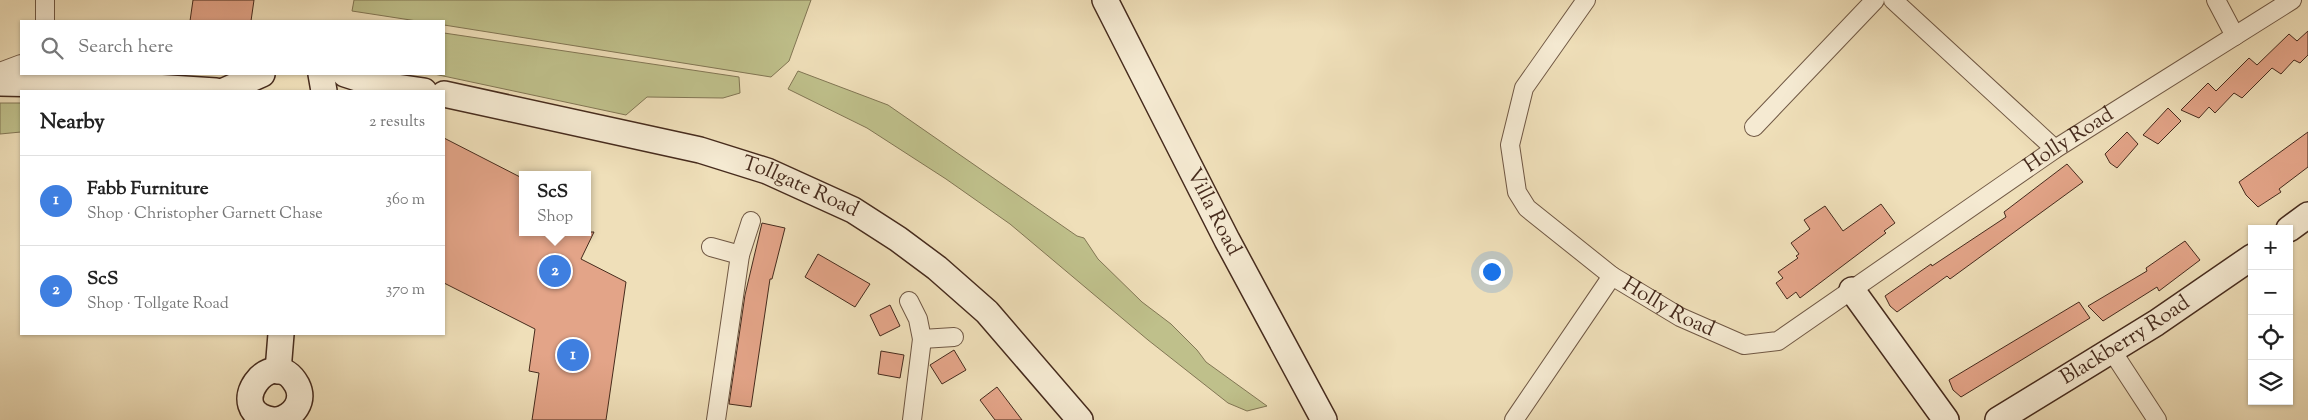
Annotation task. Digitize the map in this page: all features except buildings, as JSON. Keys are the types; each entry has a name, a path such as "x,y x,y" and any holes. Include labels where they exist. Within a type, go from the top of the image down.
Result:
{"street":[{"path":"45,0 45,20"},
{"name":"Villa Road","path":"1105,0 1227,240 1324,420"},
{"path":"1586,0 1524,88 1510,146 1517,192 1527,208 1612,276"},
{"path":"1754,127 1875,0"},
{"path":"1893,0 2055,149"},
{"path":"2216,0 2235,36"},
{"name":"Holly Road","path":"1514,420 1612,276 1680,317 1744,345 1778,341 2055,149 2292,0"},
{"path":"0,72 20,64"},
{"path":"226,90 260,75"},
{"path":"267,90 266,83 270,75"},
{"path":"321,75 324,90"},
{"path":"346,75 364,87 409,90"},
{"path":"0,83 73,79 204,90"},
{"name":"Tollgate Road","path":"445,94 700,150 767,171 853,210 898,239 937,268 987,312 1080,420"},
{"path":"2293,226 2308,215"},
{"path":"716,420 740,255 751,221"},
{"path":"710,247 740,255"},
{"name":"Blackberry Road","path":"1998,420 2112,351 2248,261"},
{"path":"1852,290 1946,420"},
{"path":"909,301 918,319 922,339 912,420"},
{"path":"278,371 281,335"},
{"path":"922,339 954,337"},
{"path":"2112,351 2157,420"},
{"path":"273,420 261,416 255,410 250,394 253,385 259,377 268,372 278,371 287,374 294,380 300,397 298,406 292,413 278,420"}],"green space":[{"path":"354,0 811,0 789,61 771,77 445,25 445,20 410,20 352,11"},
{"path":"445,33 739,77 740,93 723,98 647,97 626,115 439,75 445,75"},
{"path":"798,71 888,105 1077,236 1084,238 1098,259 1142,302 1171,324 1197,350 1206,362 1267,406 1247,411 1228,403 1148,340 1010,224 946,179 867,128 788,89"},
{"path":"0,103 20,103 20,132 0,134"}],"place":[{"name":"ScS","path":"555,271"},
{"name":"Fabb Furniture","path":"573,355"}]}
